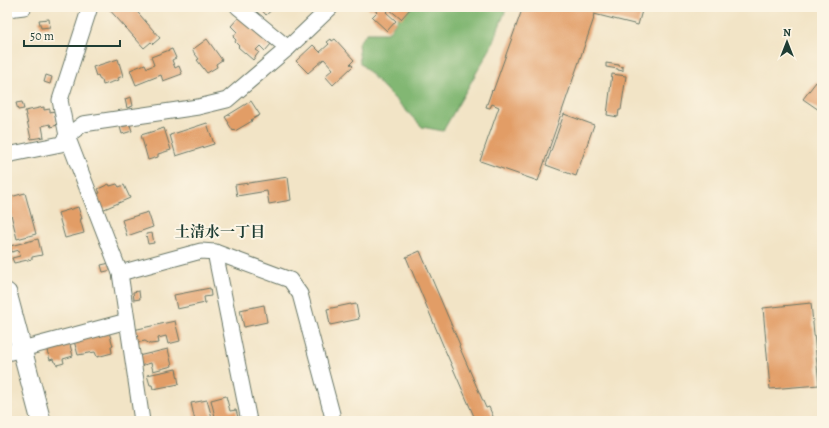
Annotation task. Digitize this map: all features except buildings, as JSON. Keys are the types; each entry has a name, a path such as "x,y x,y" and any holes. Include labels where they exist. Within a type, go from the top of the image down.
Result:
{"street":[{"path":"7,9 24,7"},
{"path":"90,7 60,100 67,136 120,273 142,421"},
{"path":"238,7 288,48"},
{"path":"7,155 61,144 67,136 83,124 198,107 227,100 288,48 331,7"},
{"path":"120,273 201,251 215,252 290,280 300,294 332,414 332,421"},
{"path":"215,252 249,421"},
{"path":"7,293 14,351 41,421"},
{"path":"14,351 127,320"}],"green space":[{"path":"406,7 507,7 490,49 443,131 422,127 360,63 358,43 367,33 388,33"}],"district":[{"name":"土清水一丁目","path":"220,232"}]}
